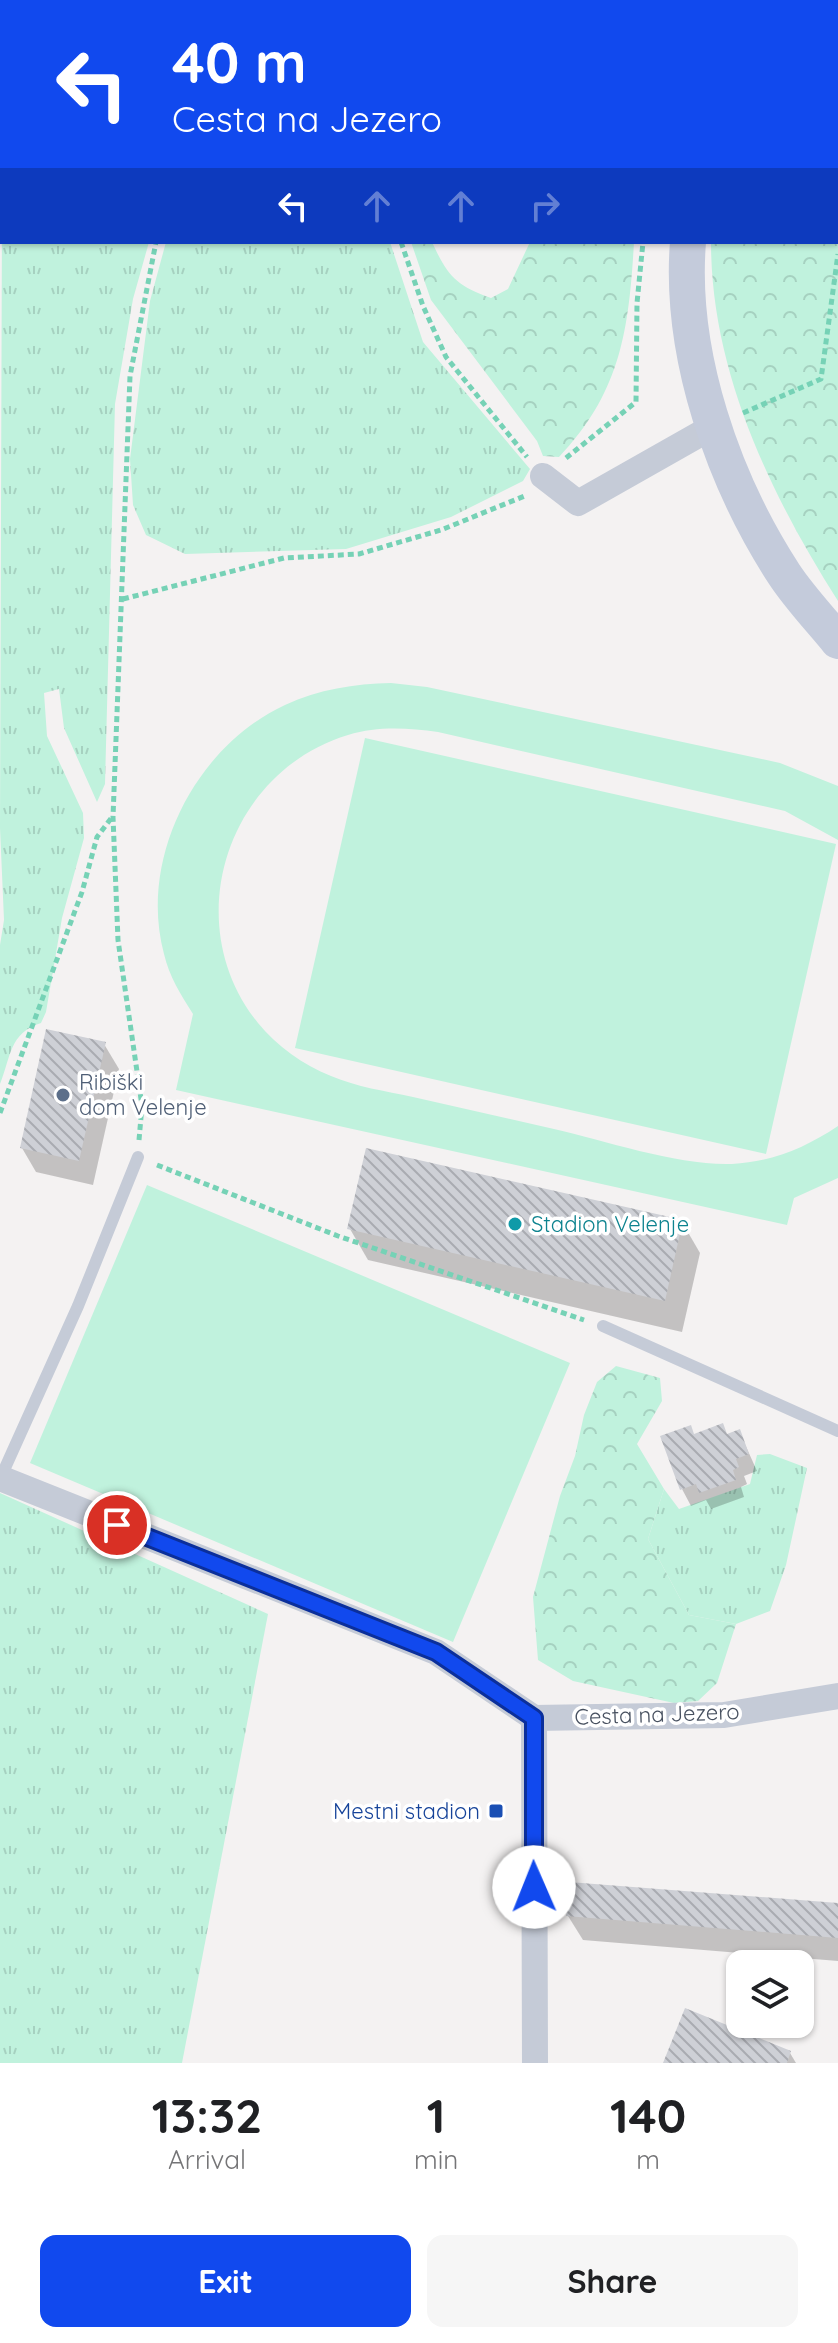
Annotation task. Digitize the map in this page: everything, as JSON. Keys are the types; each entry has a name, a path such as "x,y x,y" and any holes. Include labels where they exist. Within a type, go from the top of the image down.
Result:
{"main road":[{"path":"688,244 685,280 700,392 739,488 784,574 838,641"}],"street":[{"path":"543,476 578,503 714,426"},
{"path":"0,1478 436,1652 534,1718 535,2063"},
{"name":"Cesta na Jezero","path":"534,1718 724,1715 838,1696"}],"lane":[{"path":"0,1478 78,1306 138,1157"},
{"path":"603,1326 838,1431"}],"path":[{"path":"156,244 130,376 113,817 118,940 142,1106 138,1157 338,1236 603,1326"},
{"path":"402,244 446,357 543,476"},
{"path":"123,599 284,558 372,550 441,530 528,495 543,476 636,402 637,303 643,244"},
{"path":"714,426 821,379 838,254"},
{"path":"0,1113 82,892 97,837 113,817"}],"green space":[{"path":"2,244 148,244 133,299 115,404 105,784 97,802 64,728 59,689 44,693 47,736 83,813 84,838 62,918 46,1012 41,1023 31,1027 17,1040 0,1084 0,945 4,920 0,828"},
{"path":"165,244 391,244 423,342 530,469 523,481 451,517 346,549 185,554 146,535 133,505 130,459 150,301"},
{"path":"412,244 433,244 454,278 469,289 491,298 508,289 529,244 634,244 629,303 618,358 596,408 559,457 543,456 537,441 431,300"},
{"path":"711,244 838,244 838,601 789,518 749,430 721,337"},
{"path":"391,683 427,687 780,763 838,786 838,840 785,811 438,732 393,729 348,735 306,754 271,782 245,816 227,856 219,898 221,941 234,984 258,1023 291,1054 321,1072 351,1083 690,1161 732,1164 774,1157 801,1147 838,1126 838,1178 794,1198 787,1225 176,1090 193,1014 169,970 158,917 159,880 167,844 181,809 201,776 225,748 253,724 285,705 324,691"},
{"path":"365,738 836,844 766,1154 295,1048"},
{"path":"147,1185 570,1363 453,1642 30,1463"},
{"path":"616,1366 660,1378 662,1401 637,1444 664,1489 648,1539 689,1615 736,1624 717,1683 698,1701 674,1703 573,1681 538,1660 533,1597 584,1415 597,1382"},
{"path":"770,1454 807,1468 786,1565 770,1611 736,1624 689,1615 648,1539 664,1489 679,1509 750,1484 757,1455"},
{"path":"0,1493 268,1614 182,2063 0,2063"}],"building":[{"name":"Ribiški dom Velenje","path":"46,1029 106,1042 79,1161 20,1148"},
{"name":"Stadion Velenje","path":"366,1148 683,1220 665,1301 347,1229"},
{"path":"723,1423 727,1434 740,1429 749,1454 736,1459 739,1467 733,1470 736,1480 699,1493 696,1484 680,1490 660,1436 691,1425 694,1434"},
{"path":"569,1882 838,1903 838,1938 566,1916"},
{"path":"685,2008 726,2025 726,2038 759,2038 791,2051 787,2063 663,2063"}],"place":[{"name":"Ribiški dom Velenje","path":"63,1095"},
{"name":"Stadion Velenje","path":"515,1224"},
{"name":"Mestni stadion","path":"496,1811"}],"route":[{"path":"117,1525 436,1652 534,1718 534,1887"}]}
